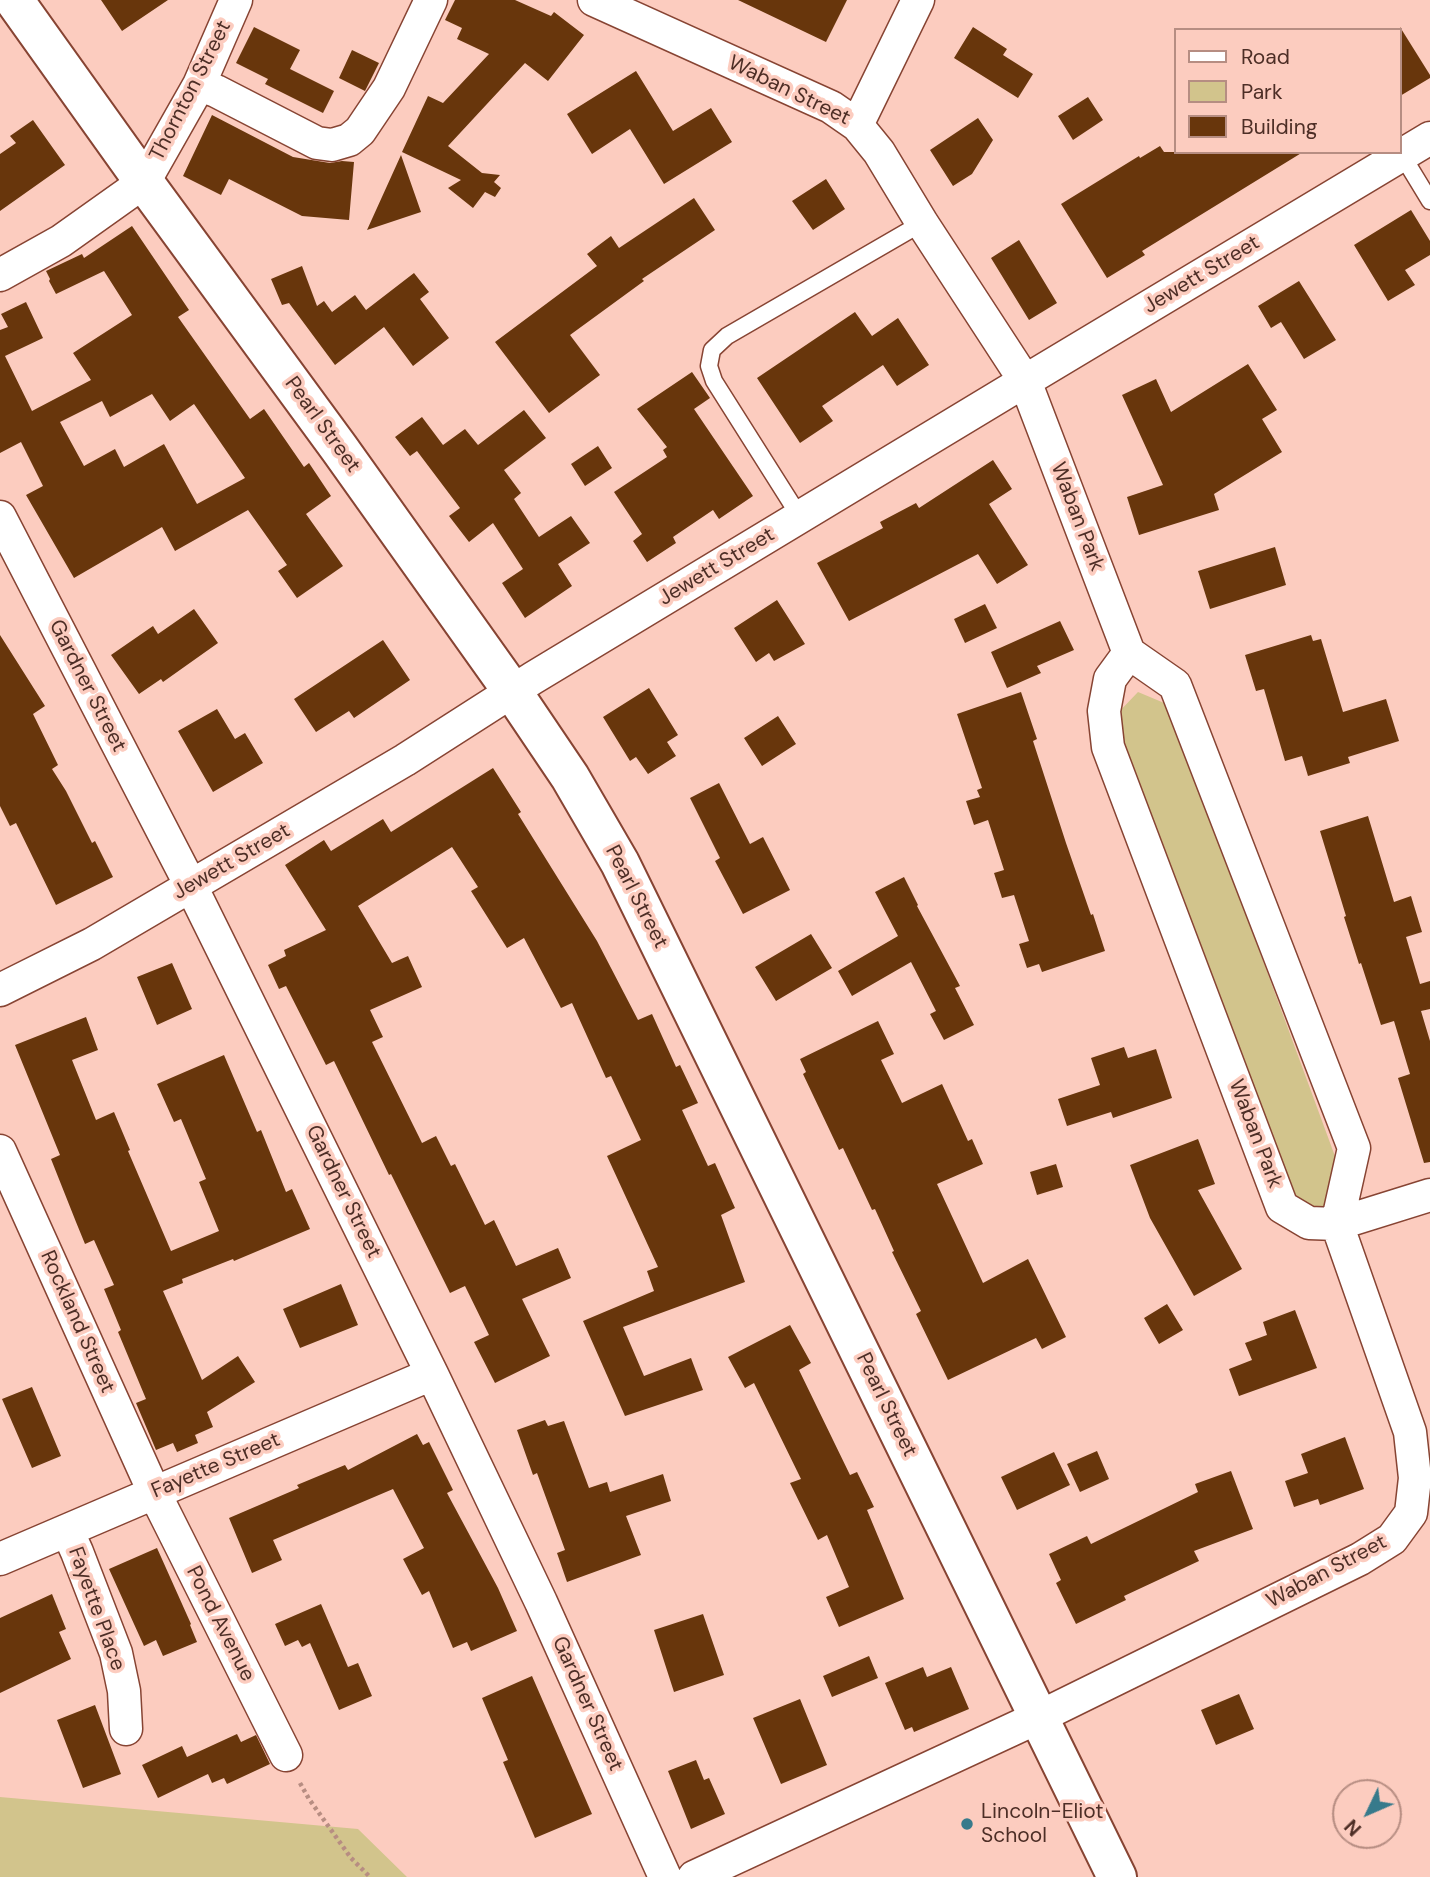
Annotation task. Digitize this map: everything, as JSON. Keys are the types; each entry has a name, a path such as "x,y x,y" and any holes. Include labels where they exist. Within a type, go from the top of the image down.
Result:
{"street":[{"name":"Pearl Street","path":"14,0 331,436 570,777 620,863 1117,1877"},
{"name":"Thornton Street","path":"144,182 199,85 236,0"},
{"path":"199,85 216,91 317,143 332,145 349,140 368,121 389,88 431,0"},
{"name":"Waban Street","path":"594,0 831,107 857,125 879,152 1025,381"},
{"path":"857,125 918,0"},
{"name":"Jewett Street","path":"0,990 92,944 405,760 512,691 1430,138"},
{"path":"0,275 61,241 144,182"},
{"name":"Waban Park","path":"1025,381 1129,653 1110,679 1104,711 1108,747 1282,1207 1309,1223 1338,1224"},
{"name":"Gardner Street","path":"0,517 191,886 432,1374 541,1602 665,1877"},
{"path":"1129,653 1175,685 1354,1148 1338,1224 1430,1195"},
{"name":"Rockland Street","path":"0,1151 154,1492"},
{"name":"Waban Street","path":"1040,1717 1360,1559 1392,1539 1411,1513 1415,1478 1410,1432 1338,1224"},
{"name":"Fayette Street","path":"0,1559 432,1374"},
{"name":"Pond Avenue","path":"154,1492 286,1755"},
{"name":"Fayette Place","path":"68,1532 116,1653 124,1691 126,1729"},
{"path":"694,1877 1040,1717"}],"lane":[{"path":"1402,155 1430,201"},
{"path":"800,517 714,381 709,366 712,350 727,336 922,223"}],"path":[{"path":"286,1755 309,1799 367,1876"}],"green space":[{"path":"1138,692 1169,705 1343,1178 1331,1206 1307,1206 1286,1190 1176,881 1116,745 1114,717"},
{"path":"0,1797 358,1829 407,1877 0,1877"}],"building":[{"path":"101,0 168,0 122,31"},
{"path":"455,0 515,0 551,16 554,12 584,35 548,81 525,63 448,146 482,173 500,175 494,182 501,188 495,197 485,192 473,208 448,188 461,180 402,152 428,96 443,103 489,54 457,39 462,28 445,20"},
{"path":"738,0 847,0 826,42"},
{"path":"254,27 300,50 290,69 334,91 323,113 265,84 268,79 236,63"},
{"path":"973,27 1007,49 1003,55 1033,74 1018,98 954,58"},
{"path":"1402,30 1430,75 1430,78 1402,95"},
{"path":"352,50 379,63 365,91 339,78"},
{"path":"636,71 673,131 711,108 732,142 664,184 630,129 592,154 567,114"},
{"path":"1088,97 1103,120 1073,140 1058,116"},
{"path":"212,115 293,157 330,163 354,162 349,220 302,216 229,179 221,195 183,176"},
{"path":"978,118 993,140 972,174 953,186 930,150"},
{"path":"33,120 65,165 0,211 0,154 16,143 10,136"},
{"path":"1160,146 1164,152 1174,154 1300,154 1142,251 1145,255 1107,278 1061,204 1139,156 1140,158"},
{"path":"401,155 421,212 367,230"},
{"path":"826,179 845,209 813,230 792,201"},
{"path":"694,198 715,230 642,279 644,281 570,335 600,375 549,413 495,342 597,266 587,254 611,236 619,248"},
{"path":"1411,210 1430,241 1430,255 1405,270 1415,285 1388,301 1354,245"},
{"path":"132,226 189,310 178,317 250,419 264,409 304,467 309,463 331,496 306,514 343,566 297,598 278,571 287,565 248,510 175,551 162,527 74,578 26,495 43,486 21,442 0,453 0,330 8,327 1,314 26,302 43,338 5,356 32,411 91,380 73,353 132,315 104,271 56,294 46,271 82,254 84,258","holes":["152,394 170,421 194,404 245,478 197,504 164,444 124,467 115,449 84,466 60,422 102,401 110,417"]},
{"path":"1019,240 1057,303 1029,320 991,258"},
{"path":"302,266 317,306 324,301 332,312 355,295 366,310 414,273 429,292 420,299 449,338 413,366 384,327 335,365 289,303 282,305 271,279"},
{"path":"1299,281 1336,340 1304,359 1281,322 1271,328 1258,306"},
{"path":"855,312 872,336 898,318 929,365 897,386 883,365 822,406 833,421 800,443 757,378"},
{"path":"1248,364 1277,410 1262,419 1282,452 1214,494 1219,510 1139,535 1127,497 1163,485 1122,395 1156,379 1171,412"},
{"path":"692,372 710,398 694,409 753,496 719,519 713,510 673,537 676,543 647,562 633,541 642,534 614,492 667,457 663,450 667,447 637,409"},
{"path":"524,410 546,438 504,470 521,493 514,499 539,537 571,516 590,543 558,564 572,586 525,618 502,583 523,569 493,523 469,542 449,516 460,508 417,451 410,456 395,437 422,417 443,445 465,429 478,445"},
{"path":"598,446 612,468 585,486 571,464"},
{"path":"993,460 1012,489 989,504 1028,565 997,584 978,554 849,621 817,563 883,528 880,522 916,503 919,508"},
{"path":"1275,547 1286,585 1210,609 1198,571"},
{"path":"777,600 805,644 774,661 769,653 756,662 734,628"},
{"path":"985,604 997,628 965,643 954,619"},
{"path":"194,609 218,643 163,682 161,679 139,694 111,655 153,626 158,634"},
{"path":"1060,621 1074,650 1037,666 1041,673 1007,688 991,652"},
{"path":"0,635 45,706 33,714 58,765 52,769 113,877 56,905 16,823 10,826 0,806"},
{"path":"1311,635 1313,641 1321,639 1343,712 1386,699 1399,741 1348,757 1350,763 1308,776 1302,756 1285,761 1264,689 1256,691 1245,655"},
{"path":"383,640 410,680 354,718 349,711 316,732 294,699"},
{"path":"649,688 678,735 667,742 676,756 648,774 636,757 630,761 603,717"},
{"path":"1021,692 1037,739 1033,741 1066,843 1105,951 1042,972 1039,964 1027,968 1019,944 1029,941 1014,895 1002,898 994,873 1004,870 988,820 974,825 966,801 980,797 977,790 982,788 957,714"},
{"path":"217,709 235,739 245,733 263,763 213,792 178,731"},
{"path":"778,716 796,744 762,766 744,738"},
{"path":"493,768 521,812 518,814 597,941 638,1020 652,1014 676,1067 680,1065 698,1103 682,1110 708,1166 715,1163 735,1208 721,1215 745,1282 623,1327 644,1376 691,1358 703,1390 625,1416 583,1321 654,1291 647,1271 658,1267 607,1156 641,1140 611,1076 606,1078 572,1003 561,1008 524,938 507,948 471,891 478,887 452,847 358,906 392,963 408,956 422,987 370,1010 383,1037 372,1042 422,1143 436,1136 451,1166 455,1164 485,1225 494,1220 516,1266 558,1248 571,1278 522,1299 550,1356 495,1383 474,1342 489,1335 465,1286 450,1293 334,1061 326,1065 286,986 279,989 268,965 286,956 284,950 326,930 285,865 324,840 331,851 383,819 391,832"},
{"path":"719,783 750,844 763,837 790,890 743,914 715,861 720,858 690,798"},
{"path":"1368,816 1394,902 1411,896 1422,932 1406,937 1420,984 1430,981 1430,1009 1421,1011 1430,1041 1430,1162 1424,1163 1398,1078 1410,1074 1394,1021 1381,1025 1344,917 1346,916 1320,831"},
{"path":"904,877 960,986 955,988 974,1025 944,1040 930,1014 936,1011 911,962 852,996 838,971 898,936 875,892"},
{"path":"811,934 832,968 776,1001 755,967"},
{"path":"172,963 192,1009 157,1025 137,977"},
{"path":"86,1017 98,1050 72,1060 96,1120 114,1112 171,1251 219,1231 199,1182 206,1179 181,1119 174,1122 157,1084 224,1055 257,1132 261,1130 286,1192 292,1189 310,1229 234,1261 233,1259 182,1279 183,1283 163,1291 202,1380 238,1356 255,1382 207,1412 213,1427 195,1435 198,1443 177,1452 173,1443 156,1450 136,1403 146,1399 118,1332 121,1330 104,1289 114,1285 94,1240 85,1244 51,1159 60,1155 15,1045"},
{"path":"878,1021 894,1054 881,1060 902,1103 942,1084 968,1141 972,1139 983,1164 937,1184 983,1283 1028,1259 1066,1337 1042,1349 1036,1338 948,1380 916,1314 921,1311 892,1252 894,1251 875,1209 872,1210 843,1148 839,1150 803,1074 806,1072 800,1059"},
{"path":"1124,1047 1128,1058 1156,1049 1172,1098 1113,1118 1111,1112 1067,1126 1058,1099 1100,1085 1091,1058"},
{"path":"1198,1139 1215,1184 1198,1190 1242,1269 1194,1296 1150,1218 1130,1165"},
{"path":"1056,1164 1063,1187 1037,1195 1030,1172"},
{"path":"341,1284 358,1325 300,1348 283,1309"},
{"path":"1167,1304 1183,1330 1159,1344 1144,1318"},
{"path":"1295,1310 1317,1368 1239,1396 1229,1369 1252,1360 1245,1343 1267,1335 1263,1322"},
{"path":"790,1325 811,1363 799,1370 850,1475 857,1472 874,1507 867,1510 904,1599 839,1627 826,1597 849,1587 827,1535 818,1540 790,1483 801,1479 754,1383 745,1388 728,1357"},
{"path":"32,1387 61,1456 32,1468 2,1399"},
{"path":"545,1420 548,1426 564,1421 589,1488 607,1482 610,1492 663,1474 671,1501 626,1516 641,1555 567,1582 557,1553 565,1550 537,1473 533,1475 517,1430"},
{"path":"417,1434 423,1445 429,1442 453,1490 447,1493 498,1588 517,1631 471,1651 467,1642 453,1648 429,1591 422,1595 403,1559 424,1548 393,1489 273,1540 282,1560 252,1573 229,1518 345,1465 348,1470"},
{"path":"1345,1437 1364,1489 1320,1505 1318,1499 1294,1507 1285,1481 1308,1473 1301,1454"},
{"path":"1097,1451 1109,1479 1080,1492 1067,1464"},
{"path":"1054,1452 1070,1485 1017,1510 1001,1477"},
{"path":"1231,1471 1253,1529 1194,1551 1199,1561 1124,1596 1126,1600 1076,1624 1056,1583 1061,1580 1049,1554 1087,1536 1091,1544 1198,1492 1195,1484"},
{"path":"157,1548 197,1642 163,1656 156,1640 144,1646 109,1569"},
{"path":"52,1594 66,1629 59,1632 71,1659 0,1693 0,1618"},
{"path":"321,1604 348,1667 358,1663 372,1696 339,1710 310,1643 302,1647 298,1640 285,1646 275,1624"},
{"path":"703,1614 724,1675 674,1692 654,1630"},
{"path":"869,1656 878,1678 832,1697 823,1676"},
{"path":"923,1667 927,1677 951,1667 969,1709 914,1732 912,1727 905,1730 885,1683"},
{"path":"532,1676 592,1814 535,1838 503,1762 508,1760 482,1698"},
{"path":"1239,1694 1254,1729 1216,1745 1201,1710"},
{"path":"800,1699 827,1765 781,1784 753,1718"},
{"path":"95,1705 121,1774 83,1788 57,1720"},
{"path":"237,1734 241,1742 256,1735 270,1764 227,1784 224,1778 212,1783 208,1774 158,1798 142,1765 182,1746 187,1757"},
{"path":"696,1760 704,1780 709,1778 725,1814 691,1829 668,1771"}],"place":[{"name":"Lincoln-Eliot School","path":"967,1824"}]}
